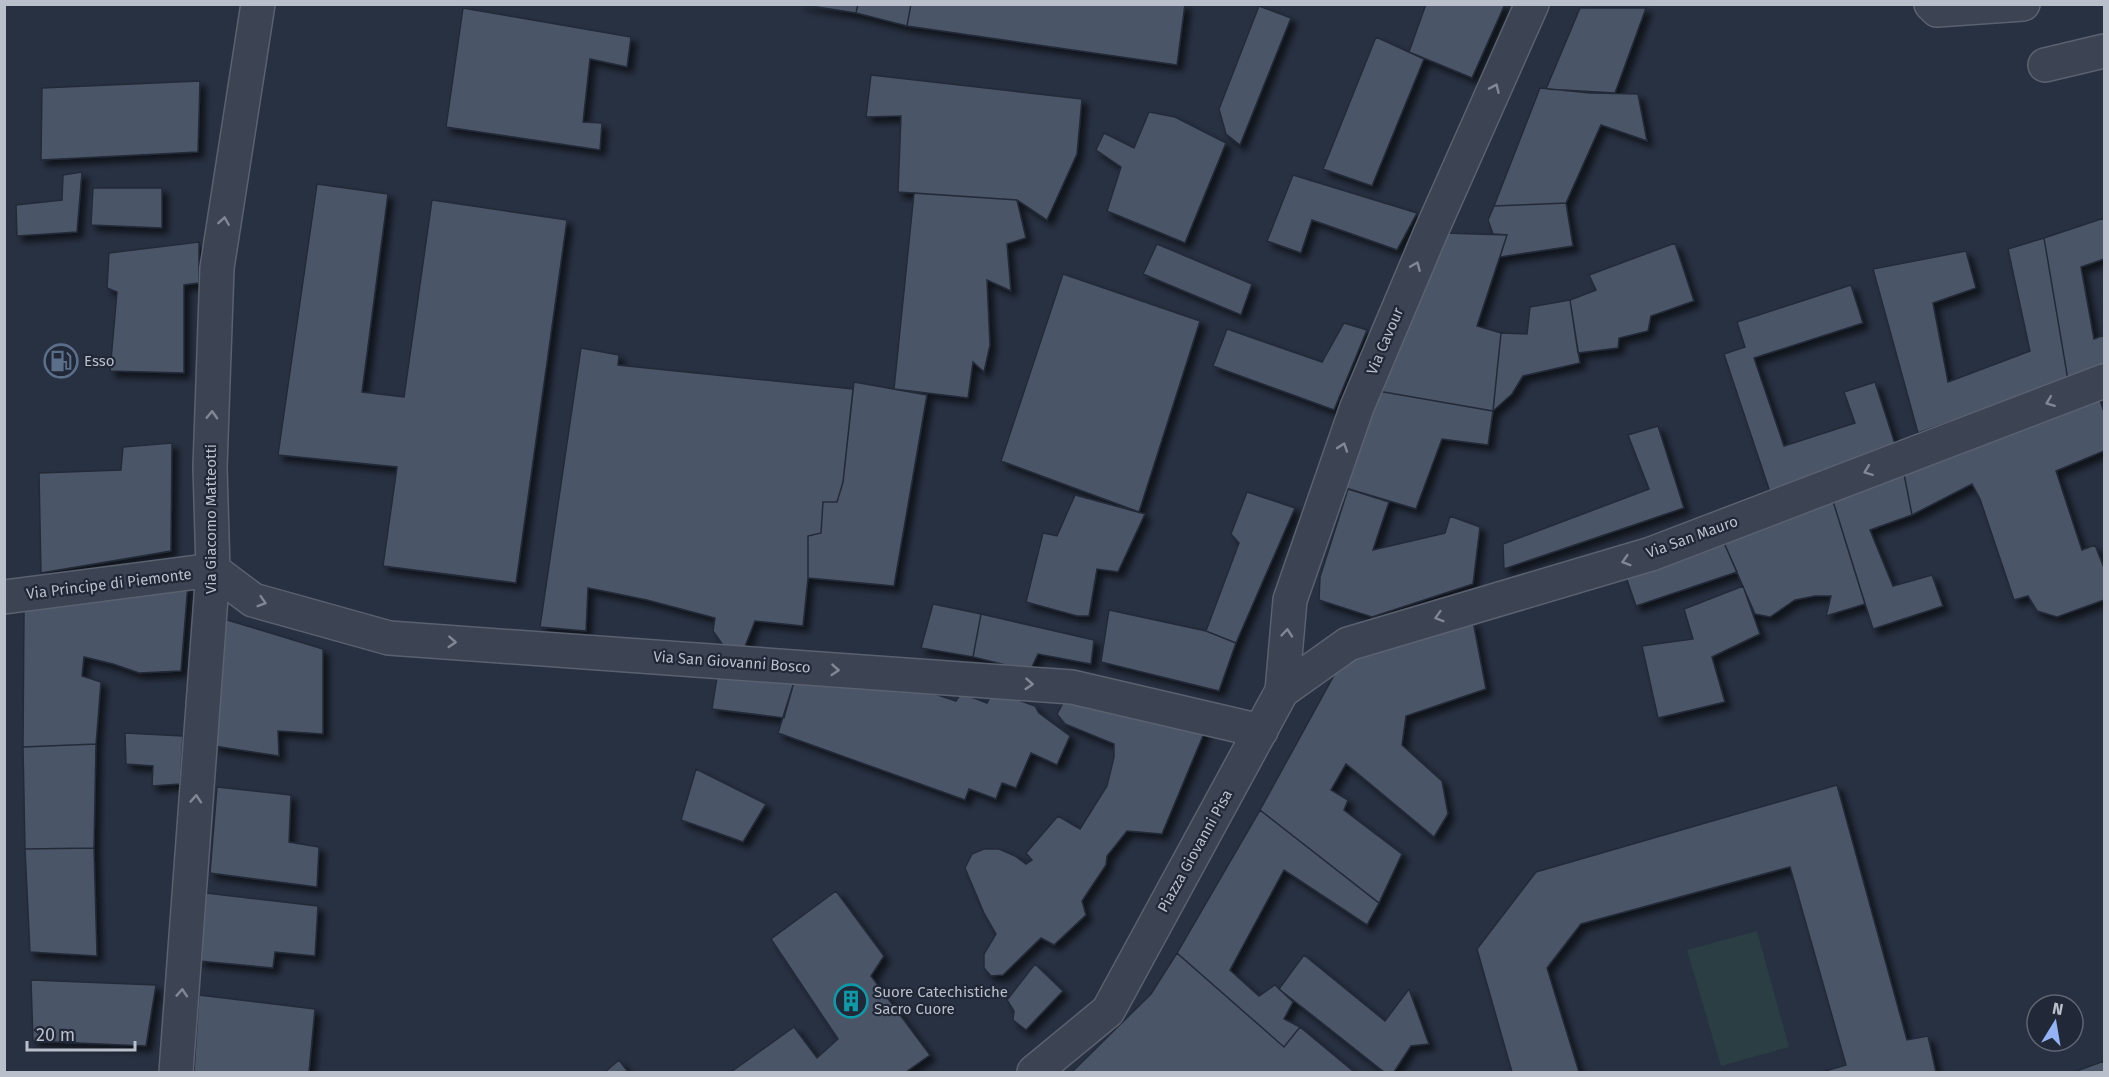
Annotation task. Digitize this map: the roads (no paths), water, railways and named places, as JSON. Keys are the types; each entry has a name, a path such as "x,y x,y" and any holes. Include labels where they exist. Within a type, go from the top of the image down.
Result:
{"street":[{"name":"Via Giacomo Matteotti","path":"176,1072 213,570 210,467 217,268 258,4"},
{"name":"Via Cavour","path":"1282,691 1290,600 1357,407 1430,234 1532,4"},
{"path":"1931,4 1937,10 2023,4"},
{"path":"2044,65 2104,51"},
{"name":"Via San Mauro","path":"1282,691 1348,644 1651,554 2104,381"},
{"name":"Via Principe di Piemonte","path":"4,597 213,570"},
{"name":"Via San Giovanni Bosco","path":"213,570 253,600 389,638 1072,687 1261,731"},
{"name":"Piazza Giovanni Pisa","path":"1034,1072 1108,1011 1282,691"}],"place":[{"name":"Esso","path":"61,361"},
{"name":"Suore Catechistiche Sacro Cuore","path":"851,1001"}]}
